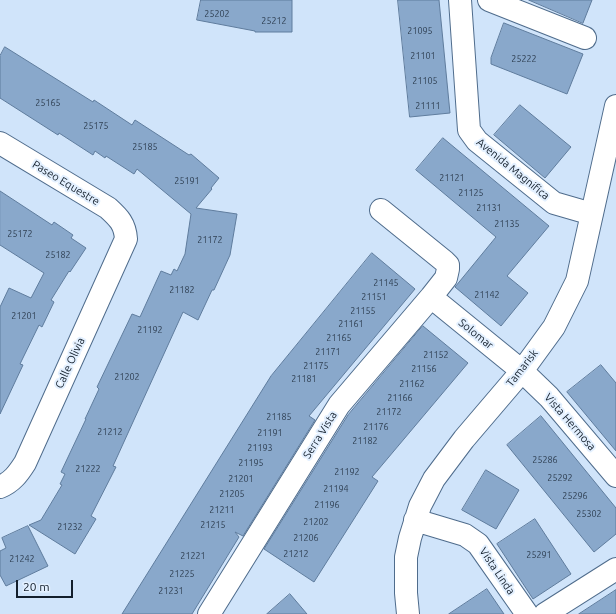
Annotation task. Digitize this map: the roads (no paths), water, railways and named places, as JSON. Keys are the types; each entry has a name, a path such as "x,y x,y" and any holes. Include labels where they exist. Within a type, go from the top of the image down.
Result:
{"street":[{"name":"Avenida Magnifica","path":"460,0 469,130 477,141 554,203 592,214"},
{"path":"489,0 585,38"},
{"name":"Tamarisk","path":"408,614 406,593 406,557 420,506 434,479 464,439 522,371 554,327 577,281 616,106"},
{"name":"Paseo Equestre","path":"0,144 108,208 119,217 126,230"},
{"name":"Serra Vista","path":"210,614 339,405 446,278 448,265 381,210"},
{"name":"Calle Olivia","path":"0,487 9,483 18,474 25,463 122,249 126,239 126,230"},
{"name":"Solomar","path":"431,297 522,371"},
{"name":"Vista Hermosa","path":"522,371 549,397 616,476"},
{"name":"Vista Linda","path":"415,520 465,535 478,544 527,614"},
{"path":"545,614 616,569"}]}
